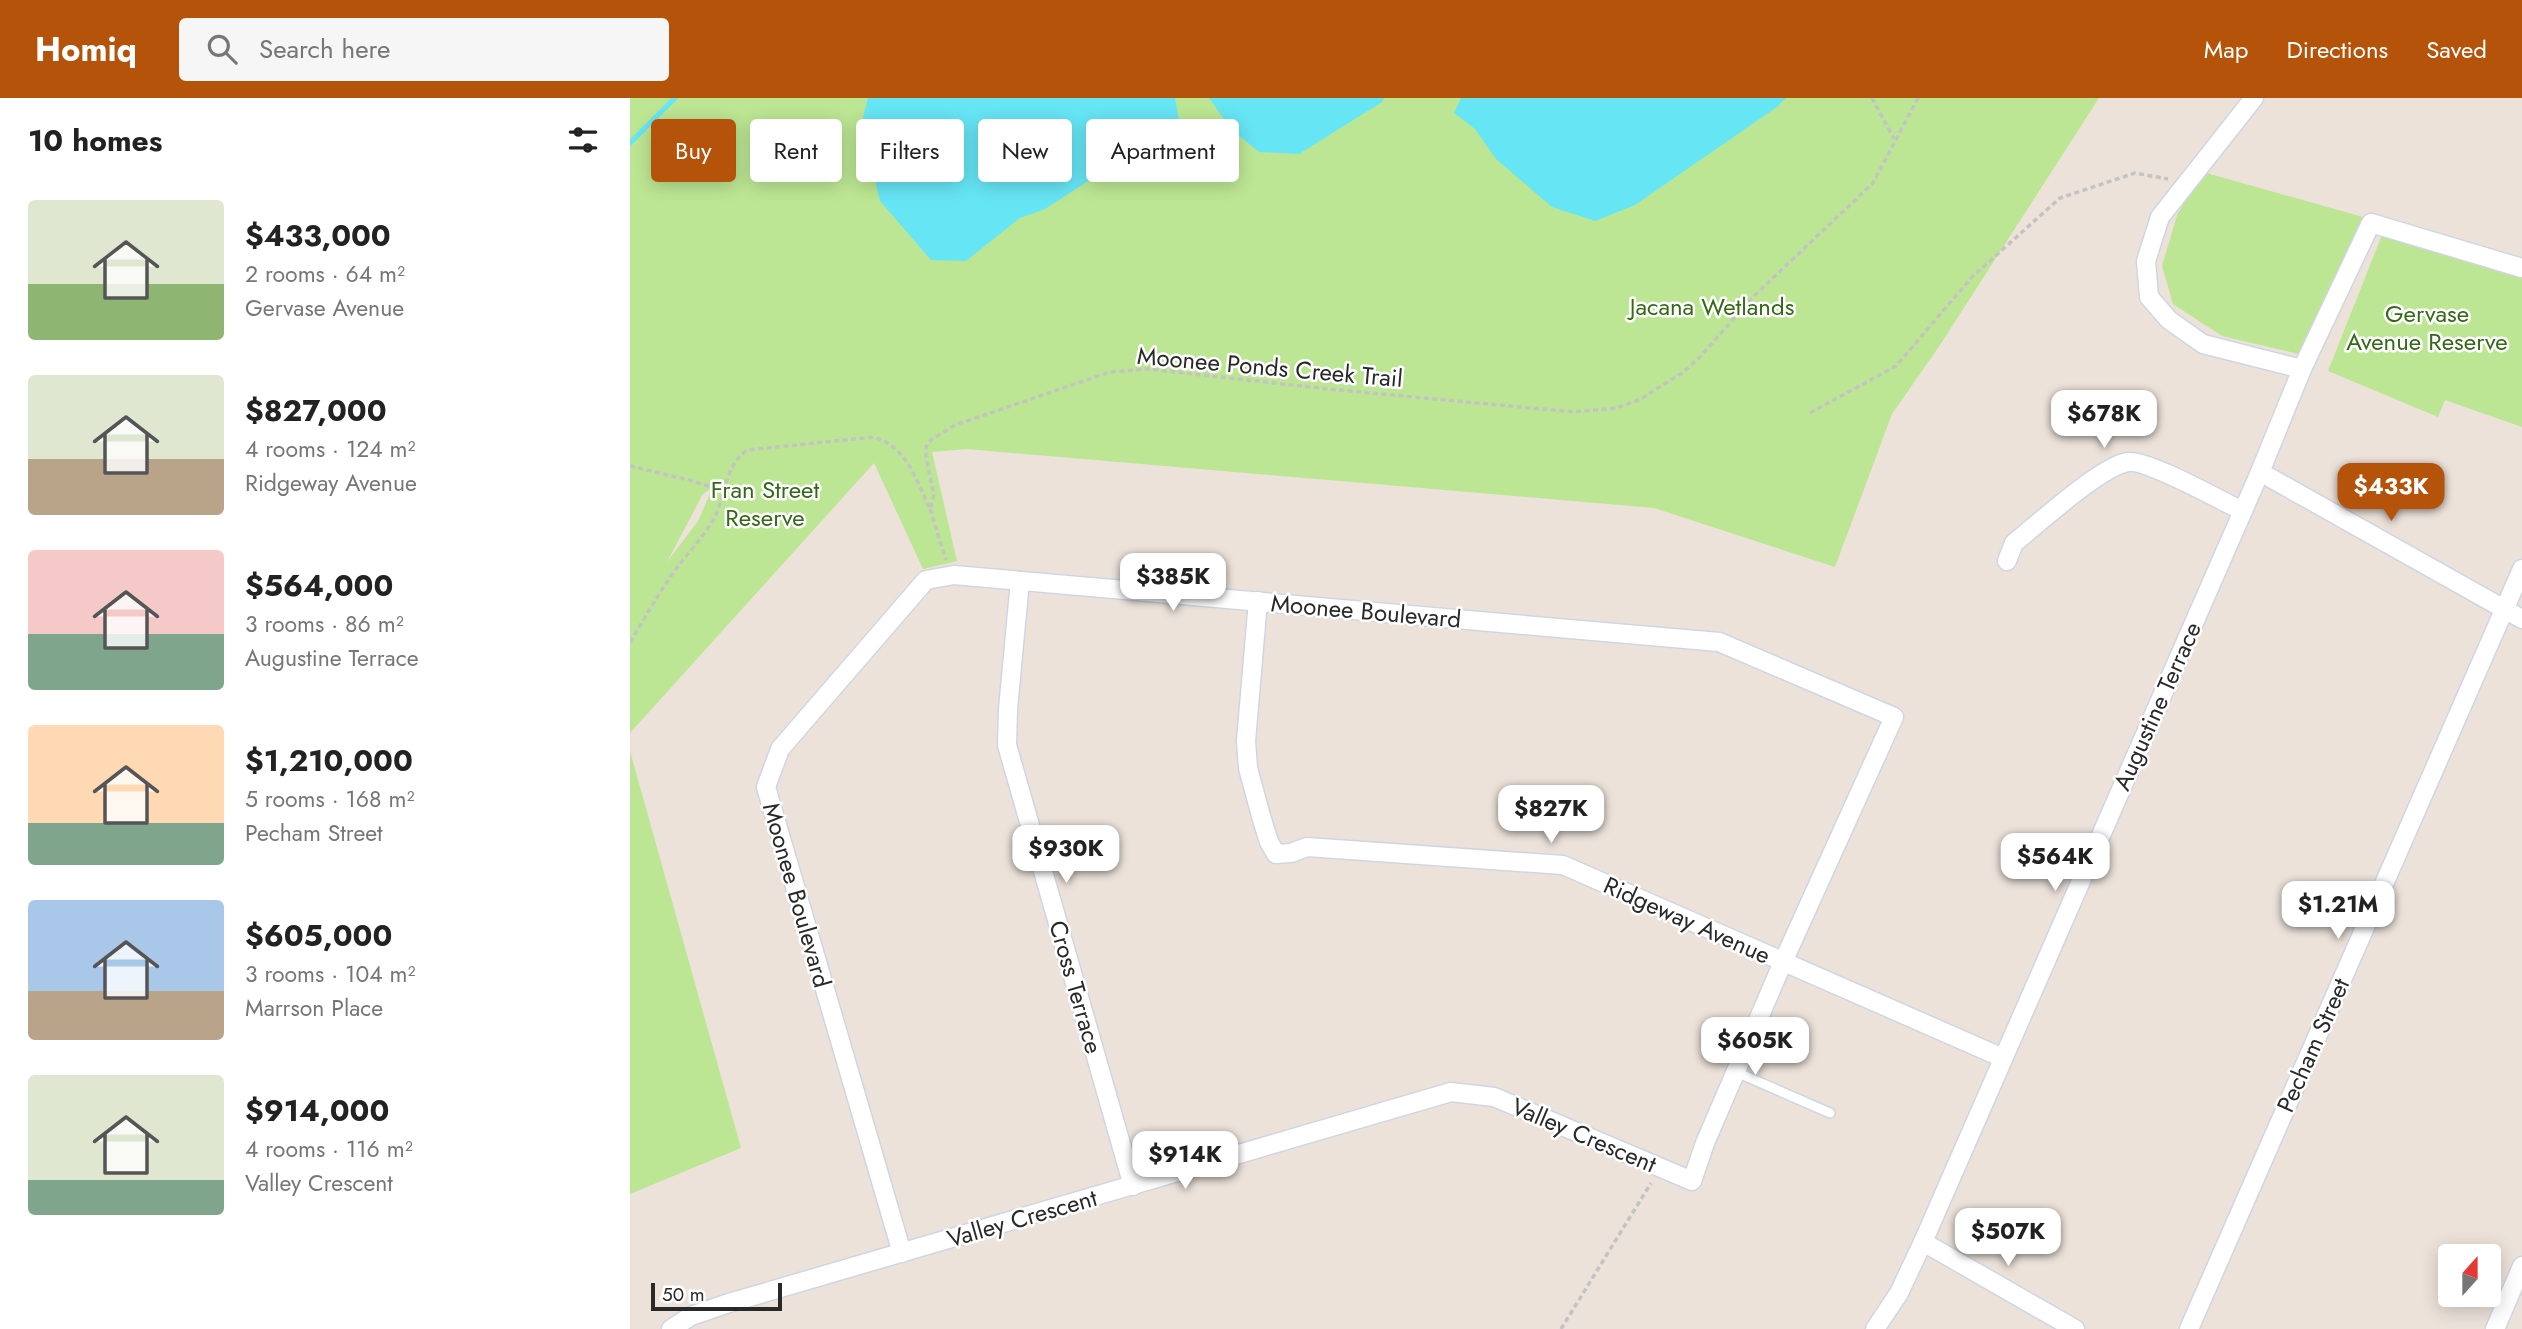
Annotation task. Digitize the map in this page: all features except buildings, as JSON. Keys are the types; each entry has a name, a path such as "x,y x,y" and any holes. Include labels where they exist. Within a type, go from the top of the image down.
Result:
{"street":[{"path":"2254,98 2160,217 2146,261 2148,297 2169,320 2203,344 2302,369"},
{"name":"Augustine Terrace","path":"1875,1329 1899,1293 1923,1242 2260,472 2302,369 2371,223 2522,268"},
{"path":"2007,561 2014,543 2106,470 2130,461 2156,470 2243,511"},
{"path":"2260,472 2522,619"},
{"name":"Pecham Street","path":"2189,1329 2522,569"},
{"name":"Moonee Boulevard","path":"902,1252 766,787 780,749 926,580 954,576 1020,581 1719,642 1894,717 1783,962"},
{"name":"Cross Terrace","path":"1020,581 1007,709 1007,745 1013,775 1133,1186"},
{"name":"Ridgeway Avenue","path":"1258,601 1245,740 1248,768 1261,816 1269,842 1276,854 1307,848 1563,865 2003,1058"},
{"path":"1736,1072 1783,962"},
{"name":"Valley Crescent","path":"671,1329 691,1316 729,1303 1451,1093 1494,1097 1692,1181 1736,1072"},
{"path":"1923,1242 2075,1329"},
{"path":"2495,1329 2522,1266"}],"lane":[{"path":"1736,1072 1830,1113"}],"path":[{"path":"1872,98 1894,140"},
{"name":"Moonee Ponds Creek Trail","path":"930,509 934,495 926,447 940,433 993,411 1110,372 1149,369 1341,391 1574,412 1616,408 1639,400 1673,379 1698,359 1753,297 1873,183 1918,98"},
{"path":"1810,413 1896,366 1972,277 2060,198 2135,173 2187,183"},
{"path":"630,642 674,572 711,523 730,469 736,458 747,450 874,436 886,440 905,458 930,509 944,556"},
{"path":"630,466 724,491"},
{"path":"1562,1329 1651,1183"}],"green space":[{"name":"Jacana Wetlands","path":"630,98 2099,98 1940,345 1892,414 1835,567 1654,508 967,449 932,452 957,561 923,569 874,463 630,733","holes":["713,487 698,521 667,562 703,494"]},
{"path":"2203,172 2363,217 2299,354 2222,336 2173,304 2162,266 2177,215"},
{"name":"Gervase Avenue Reserve","path":"2382,235 2522,278 2522,427 2445,400 2438,417 2328,371"},
{"path":"630,751 741,1148 630,1194"}],"water":[{"path":"868,98 1175,98 1179,119 1086,119 1087,182 1045,209 1020,218 966,261 931,260 880,201 875,182 964,182 964,119 863,119"},
{"path":"1209,98 1384,98 1382,102 1299,154 1259,152 1239,136 1239,119 1224,119"},
{"path":"1461,98 1786,98 1777,107 1635,205 1595,221 1552,207 1496,159 1475,129 1454,113"}],"waterway":[{"path":"630,143 675,98"}],"park label":[{"name":"Fran Street Reserve","path":"765,503"}]}
